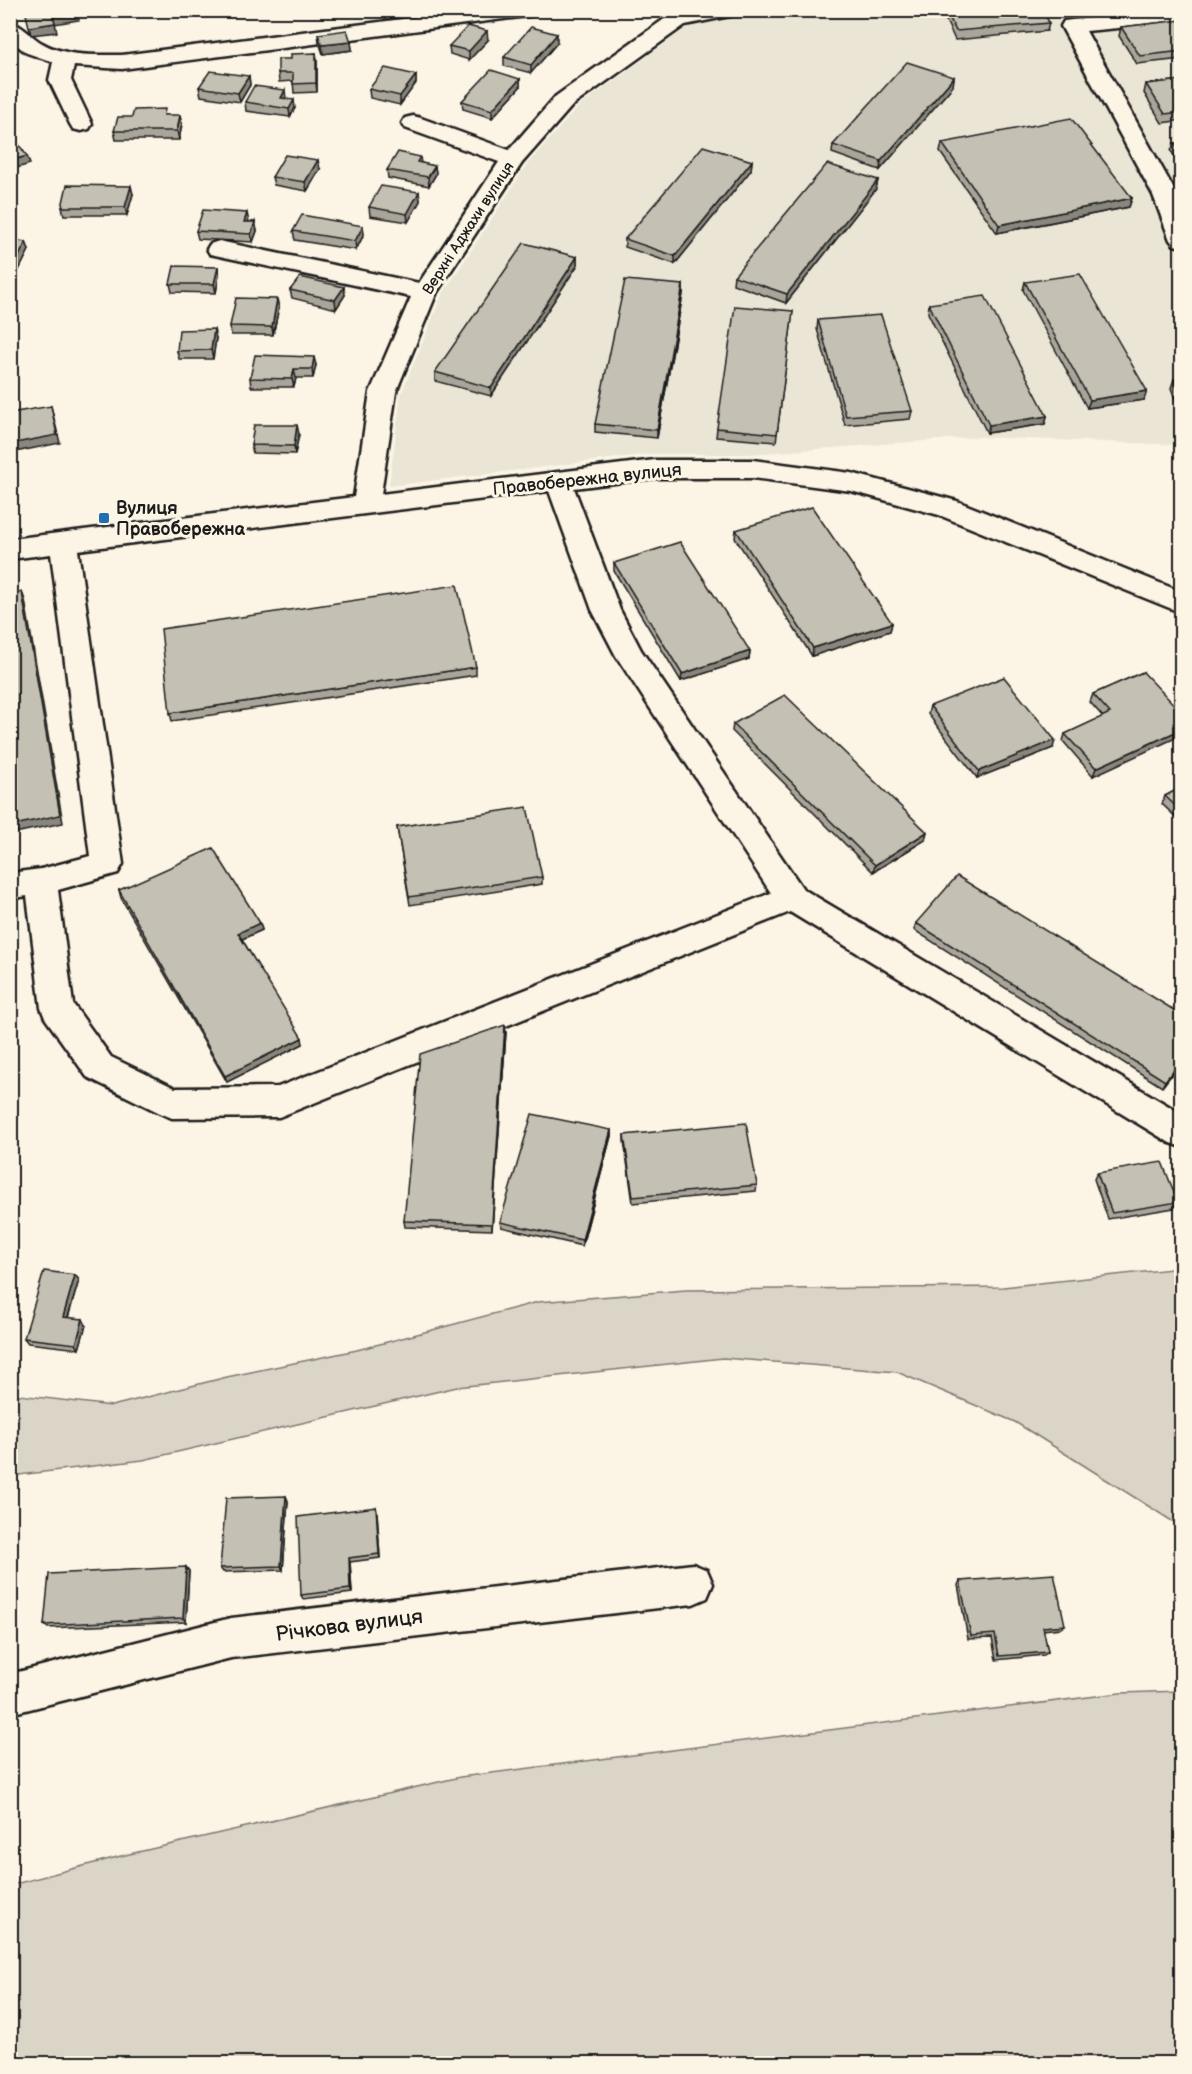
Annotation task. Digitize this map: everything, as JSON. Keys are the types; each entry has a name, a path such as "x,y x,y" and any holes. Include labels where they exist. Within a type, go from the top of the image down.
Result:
{"street":[{"path":"10,28 24,44 64,60 122,63 527,10"},
{"path":"654,10 678,20"},
{"name":"Верхні Аджахи вулиця","path":"366,504 383,392 425,292 513,159 564,101 678,20 727,10"},
{"path":"1182,16 1071,26 1165,195 1182,240"},
{"path":"64,60 60,80 81,124"},
{"path":"413,123 513,159"},
{"path":"219,249 425,292"},
{"name":"Правобережна вулиця","path":"10,549 558,480 666,469 753,469 851,482 947,508 1182,603"},
{"path":"558,480 606,610 630,656 792,898 1182,1132"},
{"path":"63,542 107,864 26,884 57,1008 99,1067 172,1103 279,1102 792,898"},
{"name":"Річкова вулиця","path":"10,1694 231,1638 693,1584"}],"shaded area":[{"path":"776,10 1181,11 1181,445 978,437 750,454 650,454 389,486 401,394 442,295 528,163 579,106 687,27"},
{"path":"1181,1268 1181,1524 1172,1521 1015,1422 897,1372 723,1358 457,1387 143,1460 11,1476 11,1394 112,1406 227,1377 357,1350 538,1302 686,1290 1003,1287"},
{"path":"1181,1691 1181,2063 11,2063 11,1885 121,1856 460,1777 1120,1693"}],"building":[{"path":"25,10 77,11 53,15 55,23 29,27"},
{"path":"946,10 1043,10 1049,23 956,31"},
{"path":"1182,20 1182,51 1140,56 1121,27"},
{"path":"468,26 487,31 469,51 449,46"},
{"path":"531,27 557,34 531,65 504,57"},
{"path":"347,30 351,42 322,45 318,34"},
{"path":"316,53 316,83 293,84 293,73 278,73 278,59 291,59 291,54"},
{"path":"907,62 954,77 881,161 833,145"},
{"path":"385,68 416,75 400,96 369,89"},
{"path":"491,70 520,79 492,110 462,101"},
{"path":"210,71 249,76 238,93 199,87"},
{"path":"1182,80 1182,112 1165,114 1146,84"},
{"path":"254,86 285,90 281,98 294,100 289,109 245,102"},
{"path":"165,109 164,115 180,115 177,131 114,131 118,117 132,117 134,110"},
{"path":"1071,118 1132,198 999,225 942,143"},
{"path":"10,132 27,156 10,161"},
{"path":"1182,142 1182,155 1174,143"},
{"path":"703,146 752,161 675,256 625,239"},
{"path":"398,152 420,157 417,162 435,166 428,177 387,170"},
{"path":"285,155 318,160 305,182 272,177"},
{"path":"827,164 878,180 787,294 734,276"},
{"path":"67,185 131,186 125,207 62,207"},
{"path":"381,186 419,192 407,214 369,207"},
{"path":"203,210 247,213 244,222 255,222 251,234 196,231"},
{"path":"302,215 363,226 355,241 293,231"},
{"path":"10,240 26,242 13,268 10,267"},
{"path":"524,243 577,257 491,388 435,372"},
{"path":"174,266 218,267 214,284 170,284"},
{"path":"1080,274 1147,391 1090,400 1025,282"},
{"path":"300,277 344,287 335,300 290,290"},
{"path":"625,280 683,285 657,430 595,424"},
{"path":"985,296 1047,416 989,425 929,304"},
{"path":"236,298 277,299 272,327 230,326"},
{"path":"735,306 793,311 777,434 717,428"},
{"path":"881,315 912,411 846,416 818,320"},
{"path":"214,329 211,350 177,351 179,330"},
{"path":"255,355 314,357 312,369 294,369 292,379 250,378"},
{"path":"1174,379 1182,379 1182,401"},
{"path":"51,406 57,435 10,444 10,413"},
{"path":"254,425 297,425 294,446 251,445"},
{"path":"812,507 892,623 813,648 736,530"},
{"path":"680,542 750,651 682,674 614,563"},
{"path":"457,585 476,667 170,713 161,629"},
{"path":"22,592 60,815 10,826 10,594"},
{"path":"1143,672 1182,713 1182,729 1096,768 1065,734 1110,713 1093,694"},
{"path":"1004,677 1055,740 979,771 930,706"},
{"path":"785,695 927,832 875,865 733,724"},
{"path":"1182,787 1182,812 1165,796"},
{"path":"527,807 542,877 409,897 397,827"},
{"path":"213,848 260,923 238,933 302,1038 225,1076 119,890"},
{"path":"957,876 1182,1015 1182,1059 1165,1081 916,923"},
{"path":"505,1025 492,1224 404,1221 420,1054"},
{"path":"532,1114 611,1130 582,1240 500,1222"},
{"path":"746,1123 757,1185 633,1197 624,1135"},
{"path":"1162,1162 1178,1202 1112,1213 1097,1173"},
{"path":"44,1271 75,1275 63,1317 83,1319 76,1344 24,1338"},
{"path":"286,1496 281,1566 220,1568 226,1498"},
{"path":"376,1507 379,1554 349,1558 350,1589 301,1595 298,1517"},
{"path":"186,1567 183,1618 44,1625 49,1574"},
{"path":"1054,1574 1065,1625 1043,1627 1048,1652 999,1656 995,1634 971,1636 960,1581"}],"place":[{"name":"Вулиця Правобережна","path":"104,518"}]}
